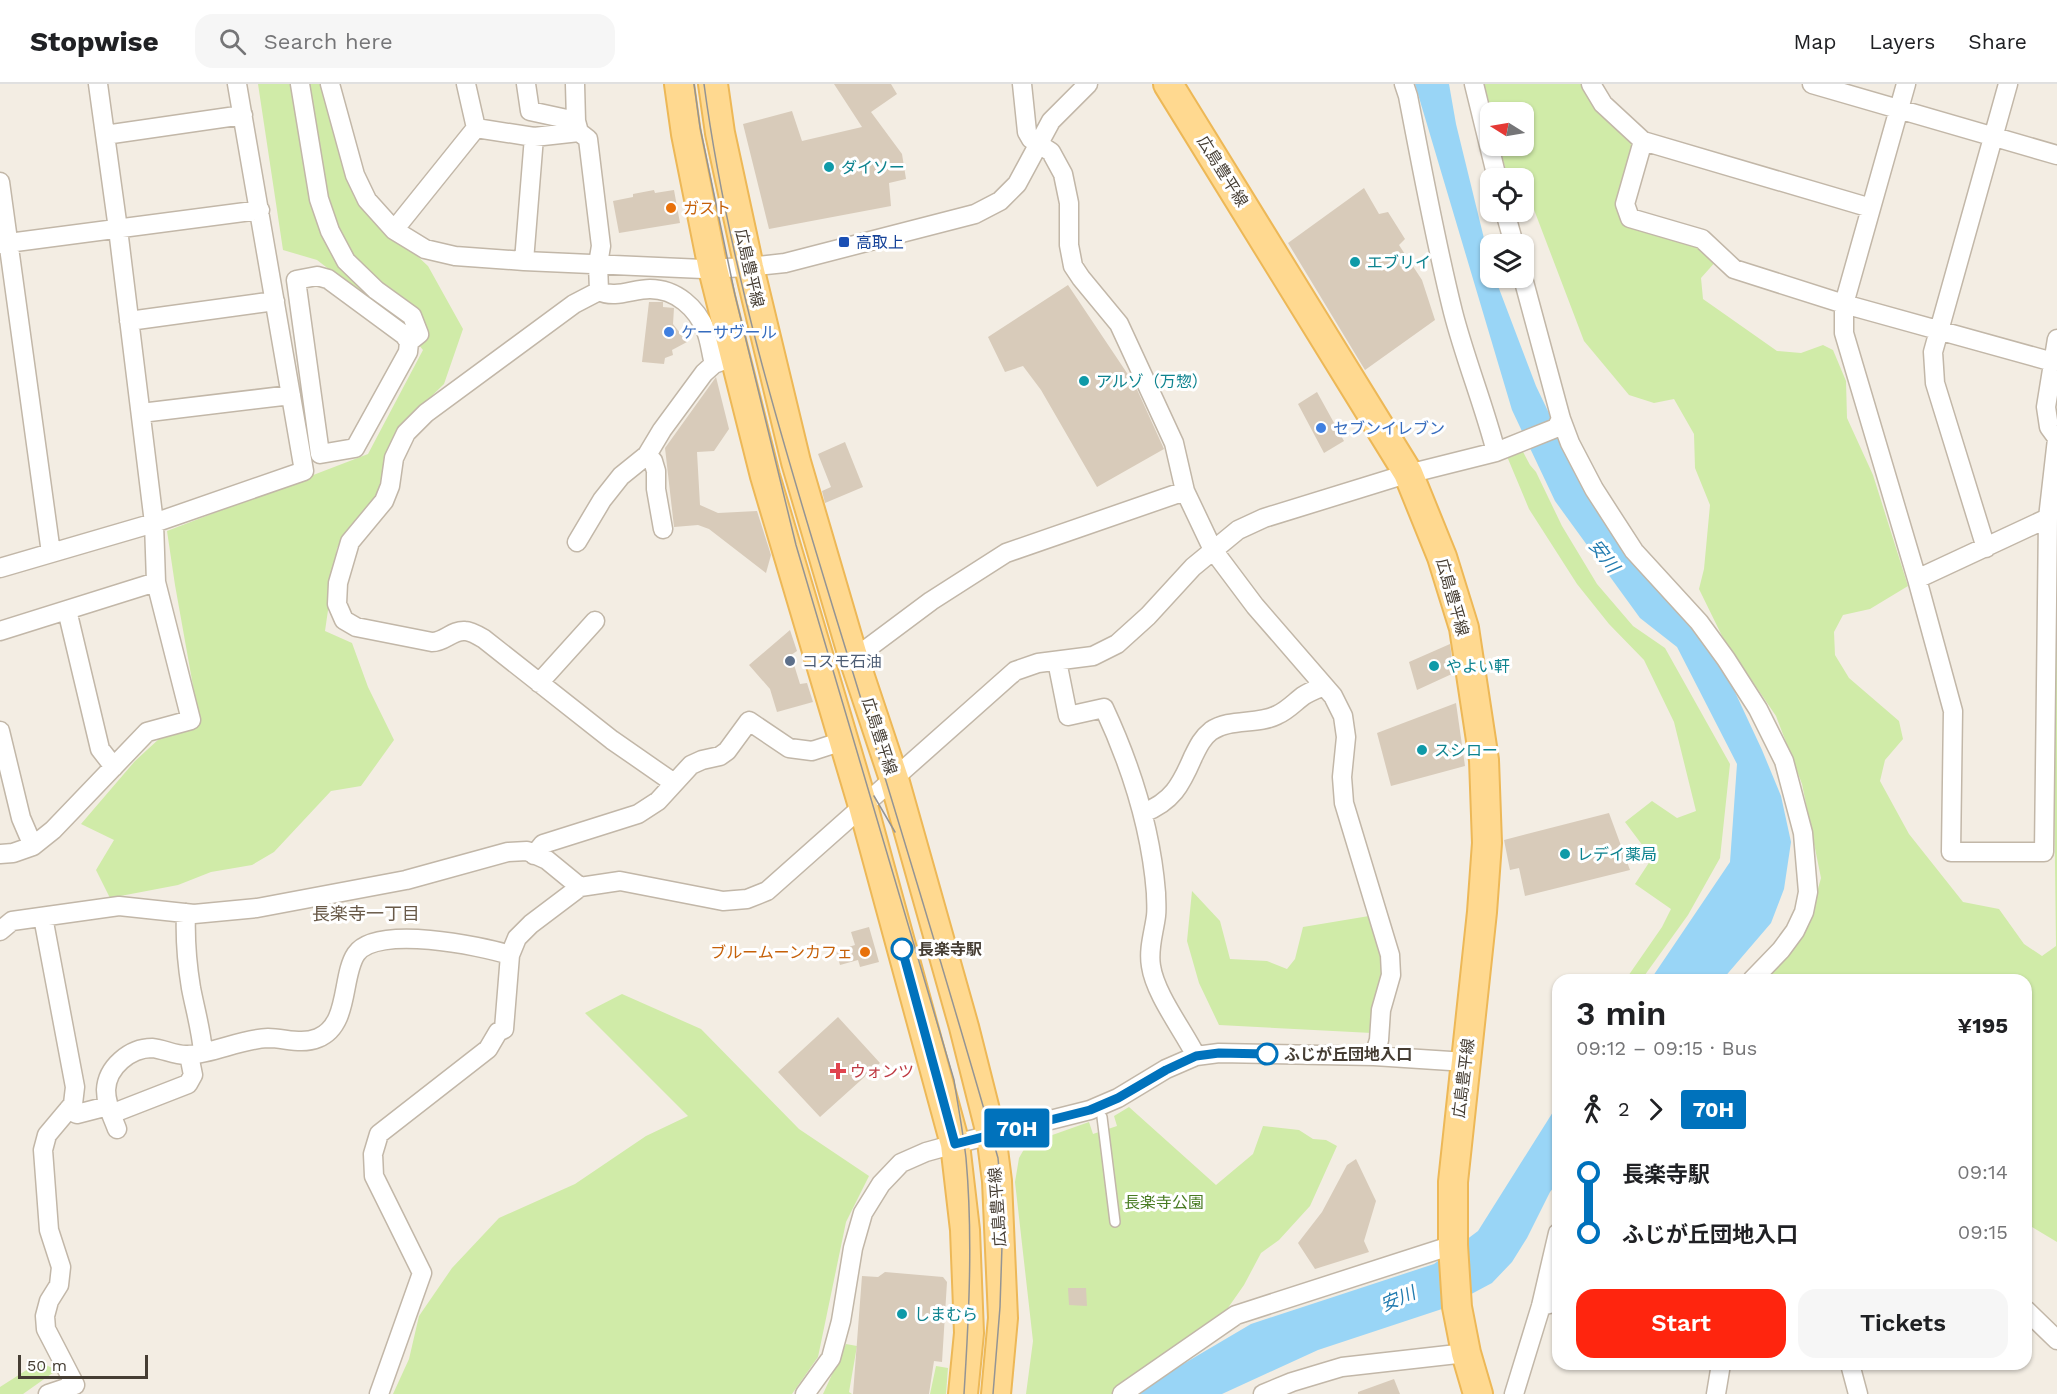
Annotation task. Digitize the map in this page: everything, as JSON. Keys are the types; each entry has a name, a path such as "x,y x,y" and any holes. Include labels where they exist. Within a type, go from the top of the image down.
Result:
{"main road":[{"name":"広島豊平線","path":"679,84 686,134 713,269 724,360 765,476 863,807 955,1144 964,1230 969,1333 963,1394"},
{"name":"広島豊平線","path":"713,84 720,133 749,267 796,462 852,653 894,779 964,1027 991,1134 997,1180 1003,1318 996,1394"},
{"name":"広島豊平線","path":"1168,84 1408,473 1442,557 1464,628 1484,760 1487,843 1482,912 1453,1182 1453,1245 1457,1307 1466,1353 1478,1394"}],"street":[{"path":"0,854 13,853 33,846 53,830 147,732 191,720 156,582 154,523 98,84"},
{"path":"0,568 154,523 304,471 237,84"},
{"path":"300,84 319,199 330,231 346,261 376,290 412,316 419,334 409,342 408,352 355,448 320,454 296,280 317,276 328,279 404,335 409,342"},
{"path":"330,84 355,175 367,200 394,230 425,249 454,256 524,261 713,269 785,263 975,214 1000,201 1017,184 1051,121 1088,84"},
{"path":"466,84 476,128"},
{"path":"526,84 530,111 578,127"},
{"path":"575,84 578,127 588,140 601,246 598,264 599,291"},
{"path":"1022,84 1027,132 1031,139 1051,152 1063,174 1069,203 1069,245 1073,266 1119,324 1174,443 1185,491 1213,550 1255,606 1333,696 1343,716 1346,737 1342,777 1344,803 1390,955 1391,975 1374,1056"},
{"path":"1404,84 1436,243 1454,315 1499,451"},
{"path":"1474,84 1495,168"},
{"path":"1591,84 1603,104 1643,141 1871,208"},
{"path":"1812,84 2057,155"},
{"path":"1906,84 1844,304 1844,333 1917,579 1953,711 1951,852 2044,852 2048,518 2057,439 2049,427 2046,407 2057,339"},
{"path":"1986,548 1935,383 1933,352 2008,84"},
{"path":"105,135 243,115"},
{"path":"476,128 534,137 578,127"},
{"path":"394,230 476,128"},
{"path":"524,261 534,137"},
{"path":"1643,141 1625,204 1630,218 1702,239 1734,269 1844,304 2053,362"},
{"path":"0,182 4,243 51,553"},
{"path":"4,243 260,210"},
{"path":"1525,288 1558,423 1594,489 1634,552 1699,622 1758,709 1784,760 1803,833 1808,892 1804,912 1796,931 1781,951 1758,974"},
{"path":"577,542 602,500 621,476 647,455 662,430 704,373 724,360 697,314 675,294 650,289 605,294 599,291"},
{"path":"599,291 574,304 426,413 406,433 394,458 390,486 384,501 350,542 338,583 337,604 344,620 356,627 432,642 441,642 453,633 466,630 484,639 612,740 674,783"},
{"path":"129,321 275,301"},
{"path":"141,413 291,395"},
{"path":"379,1394 422,1273 374,1176 373,1154 379,1134 488,1049 498,1032 504,1029 510,955 517,938 531,924 580,886 620,881 723,901 747,898 767,891 1015,671 1038,663 1093,656 1117,644 1148,616 1193,567 1238,530 1264,518 1408,473 1499,451 1558,423"},
{"path":"647,455 653,461 656,471 656,489 663,529"},
{"path":"852,653 864,651 931,601 1006,553 1185,491"},
{"path":"1917,579 2048,518"},
{"path":"0,630 156,582"},
{"path":"67,610 100,749 114,767"},
{"path":"539,683 595,621"},
{"path":"1057,661 1068,716 1104,708 1118,737 1143,813 1156,902 1157,914 1150,947 1151,967 1164,1000 1196,1056"},
{"path":"1143,813 1159,807 1175,792 1200,742 1212,730 1237,723 1261,721 1279,714 1306,694 1324,686"},
{"path":"534,855 543,844 638,814 658,801 691,765 720,756 727,751 749,721 789,748 812,751 843,741"},
{"path":"0,731 21,818 33,846"},
{"path":"4,922 119,906 194,914 257,908 395,882 508,852 526,851 548,860 580,886"},
{"path":"68,1110 77,1114 112,1116 188,1084 193,1075 201,1027 191,987 186,913"},
{"path":"44,917 75,1087 73,1104 47,1135 43,1150 49,1230 61,1267 59,1285 49,1301 45,1316 46,1329 75,1385 48,1394"},
{"path":"112,1116 106,1089 109,1076 120,1060 136,1051 152,1048 196,1053 252,1040 270,1038 304,1042 320,1037 332,1026 343,1006 352,963 357,952 367,945 389,939 441,940 510,955"},
{"path":"805,1394 831,1358 841,1321 853,1248 862,1213 881,1185 901,1163 926,1152 1090,1110 1118,1098 1166,1070 1196,1056 1219,1053 1374,1056 1466,1062"},
{"path":"1122,1394 1236,1315 1453,1245"},
{"path":"1514,1394 1552,1257"},
{"path":"1540,1306 1552,1303"},
{"path":"2032,1316 2057,1340"},
{"path":"1263,1394 1292,1382 1342,1367 1466,1353"},
{"path":"1716,1394 1720,1370"},
{"path":"1852,1370 1858,1394"}],"lane":[{"path":"1102,1117 1114,1222"}],"green space":[{"path":"258,84 320,84 354,197 428,266 463,329 444,384 399,428 380,493 337,548 325,631 352,643 368,687 394,740 361,786 331,791 274,852 252,865 211,872 178,885 110,898 96,870 114,840 81,824 135,761 160,738 200,725 167,531 368,454 423,350 404,327 317,260 283,250"},
{"path":"1482,84 1583,84 1592,101 1604,116 1632,142 1619,202 1717,260 1701,278 1703,299 1777,351 1801,353 1823,345 1833,350 1846,381 1847,418 1873,475 1908,586 1870,609 1843,615 1834,632 1835,655 1849,678 1899,721 1903,739 1885,760 1880,781 1909,834 1963,902 1999,909 2024,944 2042,956 2056,946 2053,707 2057,608 2057,1242 2032,1227 2032,974 1771,974 1786,959 1807,928 1821,878 1802,784 1776,716 1723,638 1699,589 1704,569 1710,505 1695,468 1694,434 1674,399 1654,403 1629,395 1584,341 1534,210 1534,168 1505,168 1502,156 1534,156 1534,102 1487,102"},
{"path":"1521,448 1536,472 1562,526 1597,584 1633,626 1665,648 1730,764 1720,858 1688,915 1646,974 1629,974 1662,927 1671,909 1635,884 1652,858 1625,822 1652,801 1677,818 1696,811 1674,722 1644,660 1609,624 1577,584 1529,509 1506,454"},
{"path":"1192,891 1220,921 1230,959 1267,961 1287,969 1295,959 1303,927 1369,916 1382,950 1383,971 1372,1033 1219,1025 1199,983 1187,941"},
{"path":"622,994 701,1029 799,1129 869,1176 846,1222 818,1357 792,1394 393,1394 409,1359 419,1316 452,1268 499,1218 575,1184 646,1136 688,1116 585,1013"},
{"name":"長楽寺公園","path":"1129,1107 1216,1185 1253,1154 1263,1126 1299,1130 1313,1139 1326,1140 1337,1146 1310,1206 1279,1240 1261,1253 1244,1285 1223,1315 1114,1394 1026,1394 1033,1341 1015,1182 1019,1158 1027,1144 1089,1122 1093,1134 1117,1126 1114,1116"},
{"path":"846,1344 857,1346 849,1392 852,1394 823,1394"},
{"path":"39,1362 57,1370 23,1394 0,1394 0,1387"},
{"path":"936,1366 948,1368 946,1394 930,1394"}],"water":[{"name":"安川","path":"1415,84 1449,84 1456,124 1483,234 1480,234 1480,288 1499,288 1536,386 1588,495 1728,677 1781,796 1791,842 1784,889 1771,923 1727,974 1654,974 1730,862 1737,764 1677,647 1640,618 1555,501 1512,410"},
{"name":"安川","path":"1552,1114 1552,1190 1512,1262 1492,1283 1445,1308 1318,1350 1222,1394 1136,1394 1251,1324 1434,1264 1478,1231"}],"building":[{"name":"ダイソー","path":"834,84 891,84 897,94 871,112 902,154 906,179 889,183 891,206 769,229 743,124 792,111 802,141 862,127"},
{"name":"エブリイ","path":"1364,188 1379,214 1388,212 1405,239 1399,245 1422,280 1435,320 1365,370 1288,243"},
{"path":"654,190 655,193 674,190 680,223 619,233 613,201"},
{"name":"アルゾ（万惣）","path":"1068,285 1135,385 1164,449 1097,487 1041,390 1023,366 1005,372 988,337"},
{"path":"649,302 663,302 663,307 674,308 673,324 687,342 672,350 673,355 665,358 664,364 642,362"},
{"path":"716,377 729,429 714,451 697,452 700,505 718,513 757,511 771,555 766,573 709,529 698,525 674,527 665,448"},
{"path":"1317,392 1344,441 1324,453 1298,404"},
{"path":"845,442 863,487 825,503 822,491 831,487 818,454"},
{"path":"790,630 797,651 791,655 800,684 807,683 813,702 777,712 770,689 749,665"},
{"name":"やよい軒","path":"1450,644 1454,673 1417,690 1409,662"},
{"name":"スシロー","path":"1456,703 1465,766 1391,786 1377,733"},
{"name":"レデイ薬局","path":"1609,813 1630,870 1525,896 1519,868 1510,870 1504,840"},
{"path":"869,927 879,962 860,967 858,960 840,965 836,951 855,945 851,932"},
{"path":"838,1017 880,1063 820,1117 778,1072"},
{"path":"1356,1159 1376,1201 1364,1241 1369,1252 1315,1269 1298,1243 1322,1212 1347,1165"},
{"name":"しまむら","path":"885,1272 943,1277 947,1282 942,1362 934,1361 929,1394 853,1394 862,1276 878,1277"},
{"path":"1068,1288 1086,1288 1087,1306 1069,1305"},
{"path":"1394,1379 1400,1394 1358,1394 1358,1392"}],"tram line":[{"path":"694,84 700,127 735,295 796,545 954,1080 966,1158 970,1247 964,1394"},
{"path":"704,84 727,218 758,350 814,546 938,952 998,1158 1003,1215 1000,1307 993,1394"},
{"path":"874,796 895,832"}],"bus line":[{"name":"70H","path":"902,949 955,1144 1090,1110 1118,1098 1166,1070 1196,1056 1219,1053 1267,1054"}],"place":[{"name":"ダイソー","path":"829,167"},
{"name":"ガスト","path":"671,208"},
{"name":"高取上","path":"844,242"},
{"name":"エブリイ","path":"1355,262"},
{"name":"ケーサヴール","path":"669,332"},
{"name":"アルゾ（万惣）","path":"1084,381"},
{"name":"セブンイレブン","path":"1321,428"},
{"name":"コスモ石油","path":"790,661"},
{"name":"やよい軒","path":"1434,666"},
{"name":"スシロー","path":"1422,750"},
{"name":"レデイ薬局","path":"1565,854"},
{"name":"長楽寺駅","path":"902,949"},
{"name":"ブルームーンカフェ","path":"865,952"},
{"name":"ふじが丘団地入口","path":"1267,1054"},
{"name":"ウォンツ","path":"838,1071"},
{"name":"しまむら","path":"902,1314"}],"district":[{"name":"長楽寺一丁目","path":"366,914"}]}
